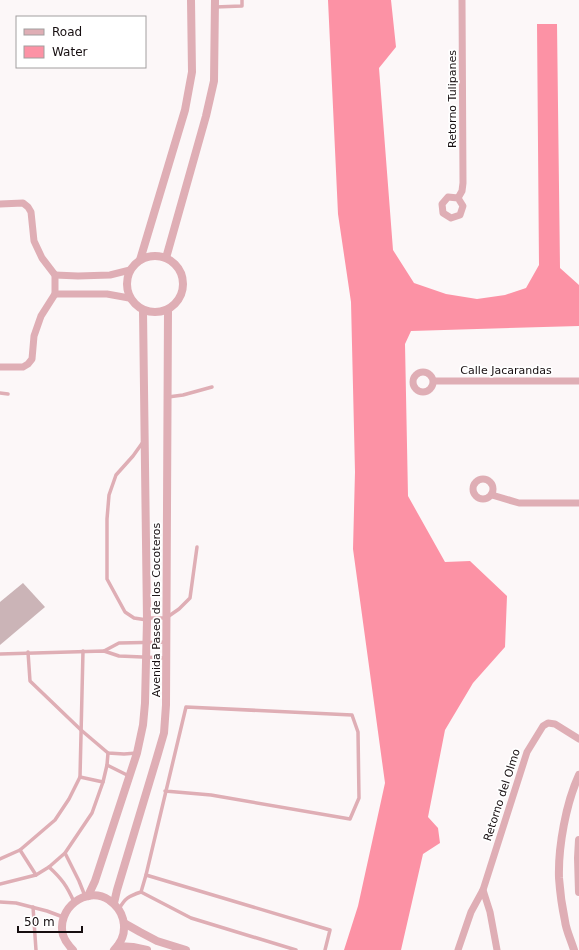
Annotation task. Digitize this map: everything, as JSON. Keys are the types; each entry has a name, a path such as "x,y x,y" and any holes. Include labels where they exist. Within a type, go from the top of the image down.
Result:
{"street":[{"path":"140,260 185,110 192,72 192,0"},
{"name":"Retorno Tulipanes","path":"458,198 462,191 463,183 462,0"},
{"path":"166,258 206,116 214,81 215,4"},
{"path":"0,204 22,203 28,207 31,212 34,240 42,258 55,274 55,294 40,316 34,336 32,359 23,367 0,366"},
{"path":"148,256 166,258 174,263 180,270 183,279 181,297 168,310 152,313 143,311 135,306 130,298 126,289 127,276 134,264 148,256"},
{"path":"55,274 78,276 110,275 130,270"},
{"path":"55,294 108,294 130,298"},
{"name":"Avenida Paseo de los Cocoteros","path":"116,906 117,890 164,733 166,705 168,310"},
{"name":"Avenida Paseo de los Cocoteros","path":"87,896 95,881 137,753 143,725 147,619 143,311"},
{"name":"Calle Jacarandas","path":"434,381 579,381"},
{"path":"492,495 520,503 579,503"},
{"name":"Retorno del Olmo","path":"458,950 471,912 483,890 527,752 544,726 548,723 555,724 579,739"},
{"path":"574,950 565,922 559,877 561,846 566,813 574,785 579,775"},
{"path":"579,840 579,892"},
{"path":"483,890 490,912 497,950"},
{"path":"73,950 66,947 62,926 63,917 67,909 74,902 87,896 106,898 116,906 122,916 124,931 122,939 116,948"},
{"path":"124,923 158,941 186,950"},
{"path":"116,948 133,947 147,950"}],"lane":[{"path":"215,4 242,6 242,0"},
{"path":"167,397 212,387"},
{"path":"0,393 8,394"},
{"path":"144,440 116,475 109,495 107,519 107,579 125,612 134,618 166,618 179,609 190,598 198,546"},
{"path":"104,651 119,644 166,642"},
{"path":"0,858 20,850 55,820 69,799 80,777 83,651"},
{"path":"0,654 104,651 119,656 166,658"},
{"path":"28,652 30,681 81,730 108,753 137,753"},
{"path":"141,892 146,874 165,791 186,707 352,715 358,732 359,798 350,819 211,794 165,791"},
{"path":"0,884 36,875 65,854 92,813 103,782 108,753"},
{"path":"107,765 129,776"},
{"path":"80,777 103,782"},
{"path":"20,850 36,875"},
{"path":"65,854 87,896"},
{"path":"49,867 62,879 74,902"},
{"path":"146,874 330,930 325,950"},
{"path":"116,906 131,895 141,892 191,918 296,950"},
{"path":"0,902 16,903 33,907 63,917"},
{"path":"33,907 36,950"}],"water":[{"path":"328,0 391,0 396,47 379,68 393,250 414,283 446,294 477,299 505,295 526,288 539,265 537,24 557,24 560,268 579,285 579,326 411,331 405,344 408,496 445,562 470,561 507,596 505,647 473,683 445,730 428,817 438,828 440,843 423,854 401,950 344,950 358,906 385,783 353,549 355,472 351,302 338,214"}],"building":[{"path":"23,583 45,607 0,645 0,602"}]}
